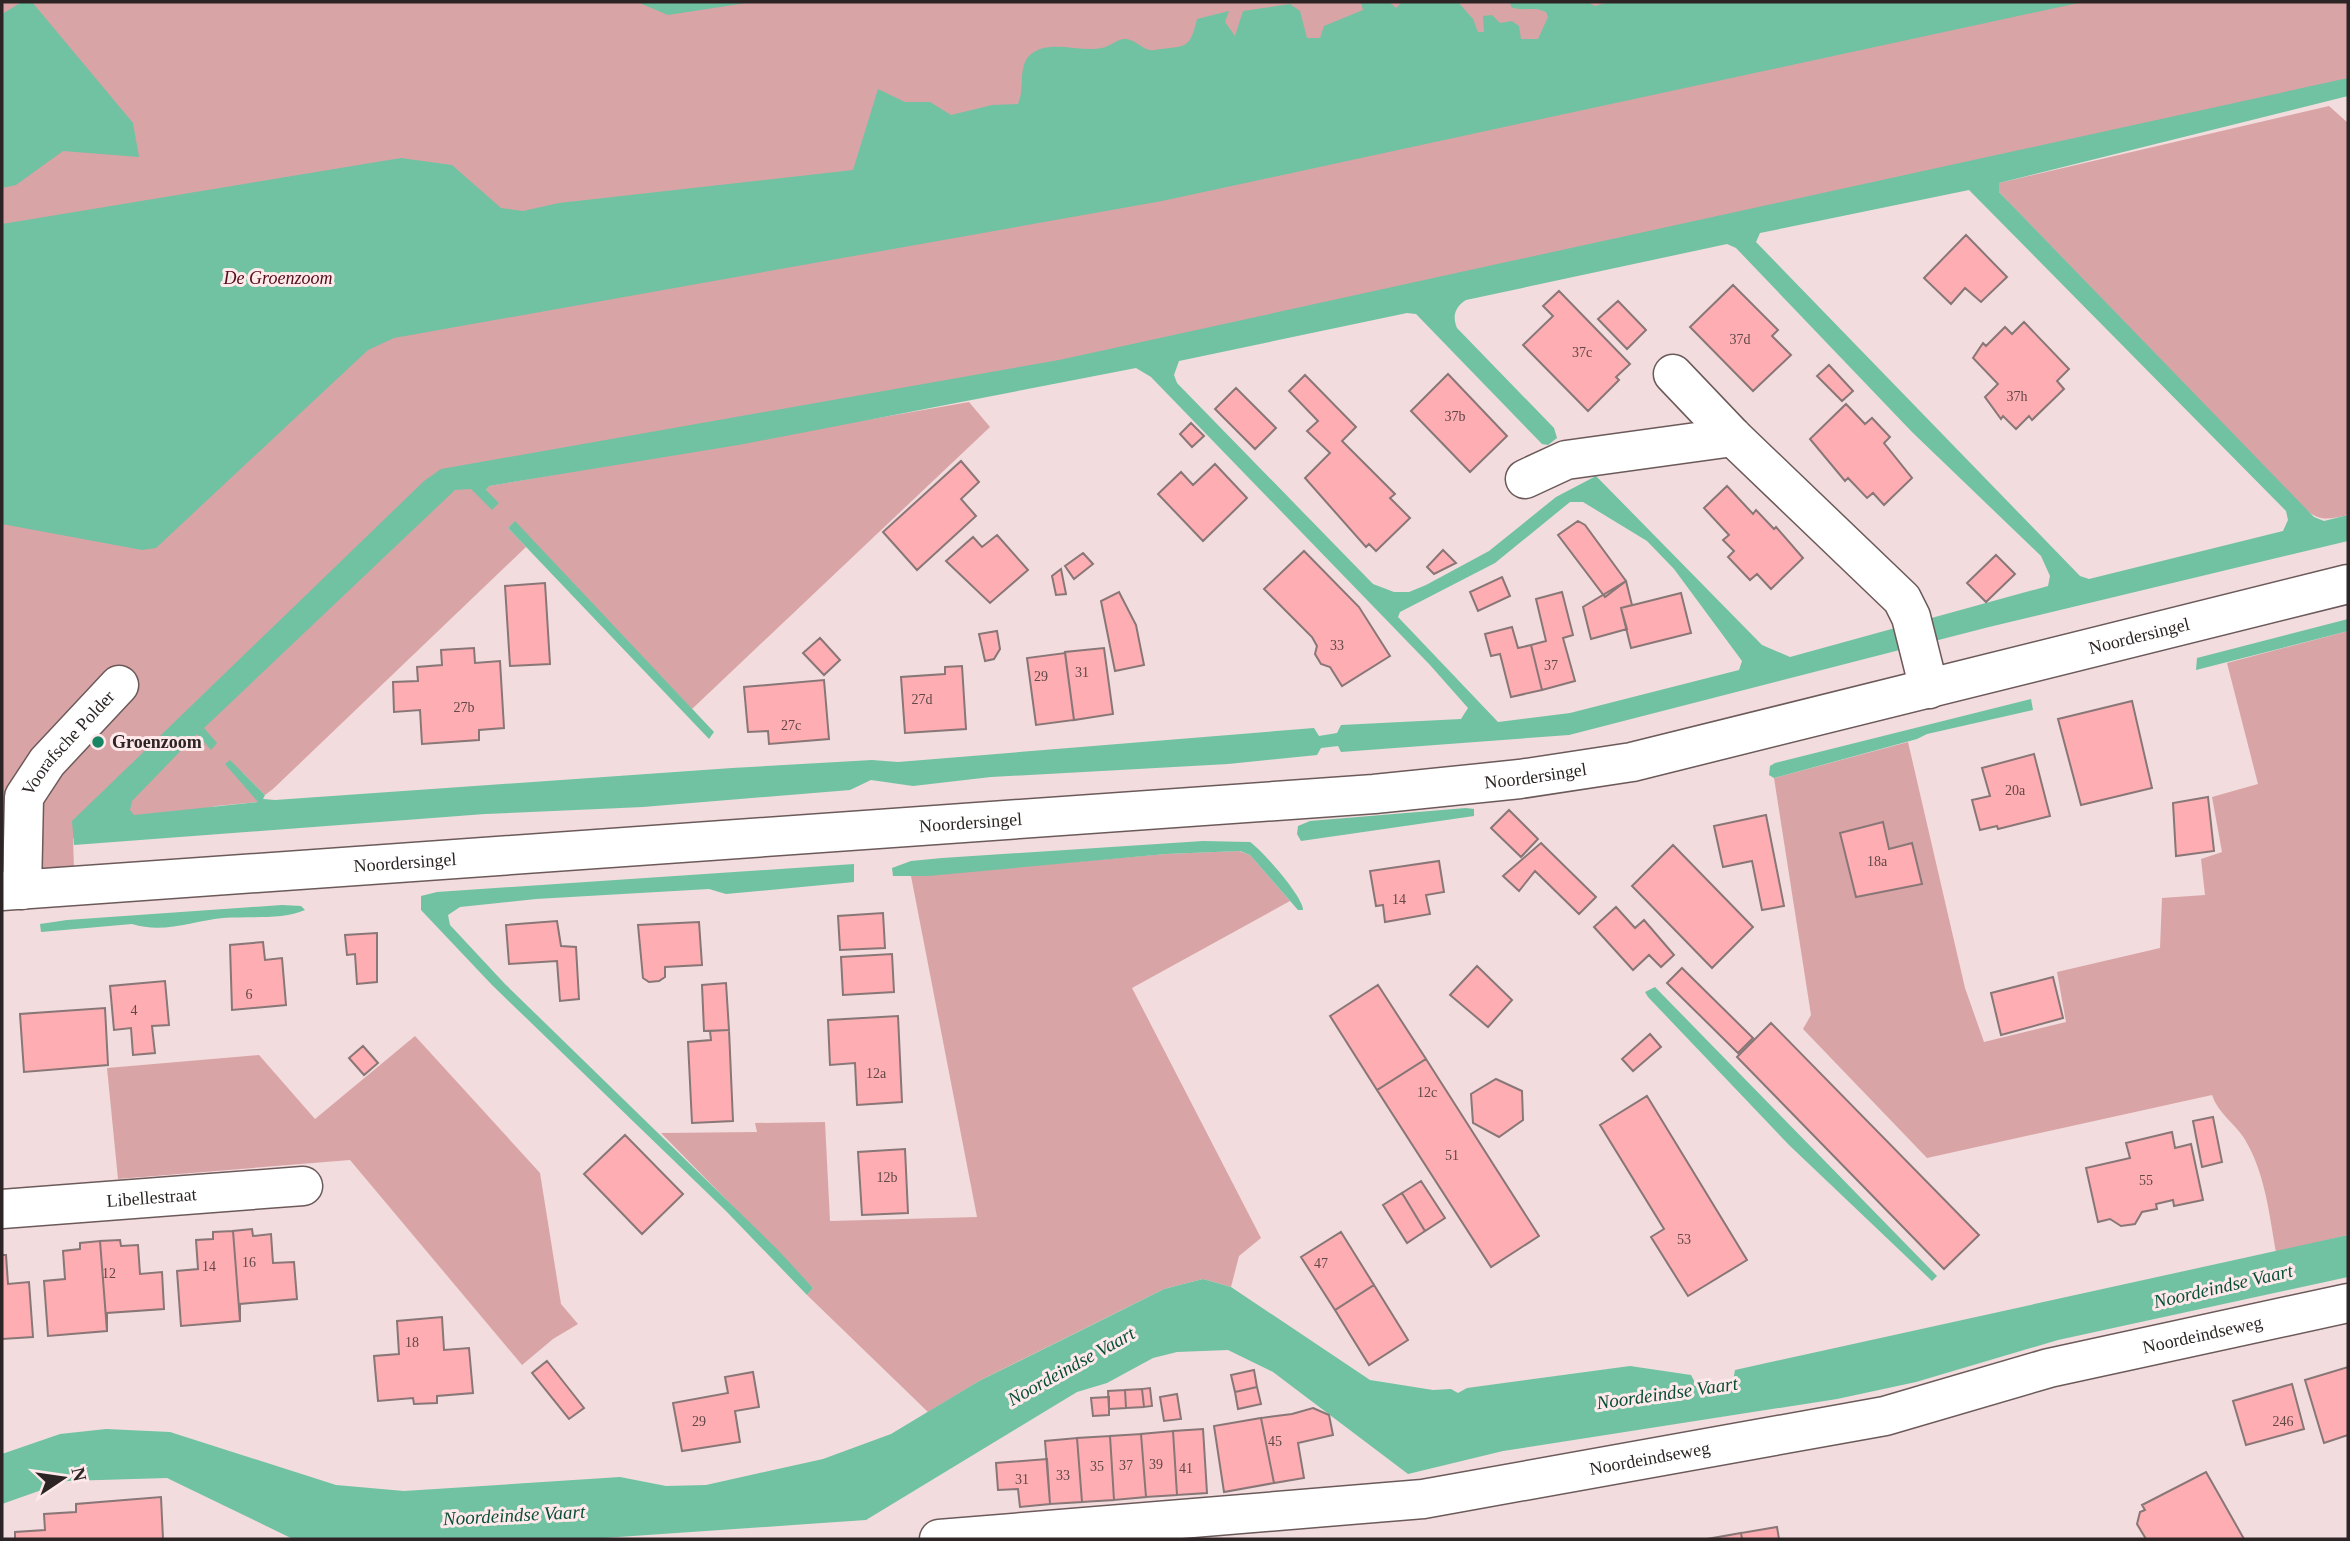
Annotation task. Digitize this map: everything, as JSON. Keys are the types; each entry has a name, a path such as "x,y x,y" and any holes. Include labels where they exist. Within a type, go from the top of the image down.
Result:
{"street":[{"path":"1673,374 1733,437 1902,599 1929,688"},
{"path":"1525,480 1566,460 1733,437"},
{"name":"Noordersingel","path":"12,890 1434,789 1632,762 2348,584"},
{"name":"Voorafsche Polder","path":"12,890 24,797 47,762 119,685"},
{"name":"Libellestraat","path":"2,1209 303,1186"},
{"name":"Noordeindseweg","path":"939,1539 1423,1499 1885,1416 2049,1368 2348,1303"}],"green space":[{"name":"De Groenzoom","path":"2,2 2348,2 2348,86 467,488 486,490 489,486 969,402 990,427 692,709 515,522 508,528 526,547 273,789 265,795 243,773 238,778 259,802 216,806 73,838 74,869 43,872 12,864 2,875"},
{"path":"2329,106 2348,123 2348,515 2328,519 2312,514 2301,505 1999,192 1999,183"},
{"path":"2348,631 2348,1235 2276,1252 2257,1165 2244,1138 2218,1107 2212,1095 1927,1158 1803,1029 1811,1015 1774,778 1908,742 1965,988 1984,1042 2066,1022 2057,972 2160,948 2162,898 2205,895 2201,859 2222,852 2212,797 2258,784 2227,663"},
{"path":"1239,851 1250,855 1290,901 1132,988 1261,1238 1239,1256 1231,1287 1203,1279 1164,1289 979,1381 928,1412 807,1295 813,1288 661,1133 757,1132 755,1123 825,1122 830,1221 977,1217 911,876 1166,854"},
{"path":"415,1036 540,1173 561,1304 578,1324 553,1339 522,1365 350,1160 118,1179 107,1068 259,1055 315,1119"}],"water":[{"path":"22,2 32,2 133,123 139,157 63,151 16,185 2,188 2,14"},
{"path":"637,2 753,2 668,15"},
{"path":"1361,2 1389,2 1396,8 1402,2 1458,2 1473,19 1478,32 1484,32 1483,16 1492,15 1500,23 1512,21 1519,26 1521,39 1538,39 1548,17 1546,12 1511,7 1510,2 1587,2 1595,6 1609,2 2083,2 1162,201 394,338 368,350 156,548 142,550 2,524 2,224 401,158 452,165 501,208 523,211 559,203 853,170 878,89 905,102 930,102 951,115 992,105 1018,104 1025,62 1035,51 1044,48 1093,49 1126,39 1151,50 1177,47 1186,44 1192,36 1197,19 1229,11 1225,22 1235,36 1243,11 1290,4 1300,11 1307,38 1320,38 1324,26 1363,10"},
{"path":"2348,78 2348,96 1999,183 1999,192 2314,517 2324,521 2348,515 2348,541 1989,627 1569,735 1341,752 1338,746 1321,748 1317,755 1228,764 991,777 913,786 871,780 850,790 643,807 485,814 74,845 72,821 424,481 441,469 1059,360","holes":["1969,190 2286,511 2288,520 2283,531 2089,579 2080,576 1756,242 1760,233","1727,244 1736,248 1912,432 2041,556 2050,576 2048,586 1790,657 1762,645 1596,476 1556,497 1489,551 1426,585 1409,592 1394,592 1373,584 1177,383 1174,375 1179,361 1407,313 1416,314 1542,444 1548,445 1557,438 1554,428 1457,328 1456,312 1466,300","1136,368 1151,377 1430,665 1468,708 1461,719 1341,725 1337,733 1319,736 1314,728 898,762 872,760 732,768 275,800 263,799 265,795 230,760 225,764 258,802 134,815 130,810 132,801 197,734 211,750 217,743 204,728 455,490 471,489 492,510 499,503 486,490 489,486 744,444","1570,502 1583,502 1647,541 1674,569 1742,661 1739,670 1570,713 1498,722 1398,617 1400,612 1495,563"]},
{"path":"515,521 714,732 709,739 508,528"},
{"path":"2348,619 2348,631 2196,670 2197,658"},
{"path":"2031,699 2033,710 1927,734 1774,778 1769,775 1770,766 1775,763"},
{"path":"1474,809 1474,816 1301,841 1297,834 1298,826 1310,821"},
{"path":"1203,841 1250,842 1290,885 1303,910 1298,910 1250,855 1240,851 1166,854 928,876 893,876 892,868 911,861 942,858"},
{"path":"854,864 854,882 726,894 709,889 536,899 460,907 448,915 450,925 505,984 777,1249 813,1288 807,1295 726,1211 492,985 421,910 421,896 437,892"},
{"path":"282,905 301,906 305,910 286,915 223,918 155,928 132,924 41,932 40,924 67,920"},
{"path":"1655,987 1937,1276 1932,1281 1789,1145 1648,997 1645,992"},
{"name":"Noordeindse Vaart","path":"2348,1235 2348,1277 2058,1340 1916,1382 1837,1399 1503,1451 1408,1474 1273,1372 1228,1350 1177,1352 1153,1358 1107,1383 1077,1392 866,1520 589,1539 293,1539 167,1478 67,1481 2,1504 2,1454 60,1434 106,1429 170,1432 336,1485 404,1491 620,1477 666,1486 706,1485 823,1459 891,1434 979,1381 1164,1289 1203,1279 1231,1287 1370,1380 1433,1390 1451,1389 1458,1393 1467,1388 1630,1366 1691,1375 1698,1388 1733,1381 1735,1370"}],"building":[{"path":"1966,235 2007,277 1981,302 1965,288 1951,304 1924,278"},
{"path":"1733,285 1778,330 1772,336 1791,355 1753,391 1690,327"},
{"path":"1559,291 1630,364 1616,377 1619,380 1588,411 1523,345 1553,316 1543,306"},
{"path":"1618,301 1646,330 1627,349 1598,319"},
{"path":"2024,322 2069,369 2057,381 2064,389 2032,420 2029,416 2016,429 2003,416 2001,419 1985,397 1998,384 1973,358 1983,343 1986,346 2005,327 2012,334"},
{"path":"1829,365 1853,391 1842,401 1817,376"},
{"path":"1448,374 1507,436 1470,472 1411,411"},
{"path":"1305,375 1356,427 1342,441 1395,494 1390,498 1410,518 1376,551 1369,544 1366,547 1305,478 1330,453 1307,431 1318,421 1289,391"},
{"path":"1236,388 1276,428 1255,449 1215,409"},
{"path":"1846,404 1865,424 1872,418 1890,437 1884,443 1912,478 1884,505 1873,493 1867,498 1848,478 1845,481 1810,439"},
{"path":"1191,423 1204,436 1192,447 1180,434"},
{"path":"961,461 979,482 961,499 976,516 917,570 883,532"},
{"path":"1215,464 1247,498 1203,541 1158,494 1181,472 1193,485"},
{"path":"1727,486 1753,514 1756,510 1774,529 1776,527 1803,558 1771,589 1757,574 1750,580 1728,557 1734,551 1723,540 1729,535 1704,508"},
{"path":"1578,521 1585,525 1626,581 1605,597 1558,535"},
{"path":"997,535 1028,570 990,603 946,561 973,537 982,547"},
{"path":"1443,550 1456,563 1434,574 1427,567"},
{"path":"1304,551 1359,607 1390,656 1342,686 1330,667 1321,664 1315,654 1317,646 1312,637 1264,589"},
{"path":"1083,553 1093,564 1074,579 1065,566"},
{"path":"1996,555 2015,574 1986,602 1967,583"},
{"path":"1061,569 1066,594 1056,595 1052,576"},
{"path":"1502,577 1510,596 1478,611 1470,592"},
{"path":"1626,581 1632,605 1621,608 1627,629 1591,639 1583,607"},
{"path":"545,583 550,664 510,666 505,586"},
{"path":"1119,592 1136,625 1144,665 1115,671 1101,601"},
{"path":"1562,592 1573,635 1563,638 1575,681 1542,690 1531,645 1546,641 1536,599"},
{"path":"1681,593 1691,633 1631,648 1621,608"},
{"path":"1512,627 1518,648 1531,645 1542,690 1511,697 1500,654 1491,656 1485,634"},
{"path":"997,631 1000,649 994,659 985,661 979,634"},
{"path":"820,638 840,660 824,675 803,653"},
{"path":"474,648 475,663 500,661 504,728 479,730 479,740 422,744 420,710 394,712 393,682 418,681 417,667 442,665 441,650"},
{"path":"1104,648 1113,714 1074,720 1065,652"},
{"path":"1065,653 1074,720 1036,725 1027,658"},
{"path":"962,666 966,729 905,733 901,677 945,674 945,667"},
{"path":"824,680 829,739 769,744 768,731 748,732 744,687"},
{"path":"2132,701 2152,788 2081,805 2058,719"},
{"path":"2034,754 2050,816 1998,829 1997,826 1980,830 1972,800 1990,796 1982,768"},
{"path":"2208,797 2214,851 2176,856 2173,803"},
{"path":"1509,810 1538,839 1521,857 1491,828"},
{"path":"1766,815 1784,906 1762,910 1752,861 1723,867 1714,826"},
{"path":"1883,822 1889,849 1912,843 1922,884 1856,897 1840,833"},
{"path":"1541,843 1596,897 1579,914 1535,871 1519,891 1503,876"},
{"path":"1673,845 1753,927 1712,968 1632,886"},
{"path":"1439,861 1444,892 1426,895 1430,914 1385,922 1383,905 1376,906 1370,871"},
{"path":"1616,907 1635,928 1644,920 1674,955 1661,967 1649,955 1633,970 1594,927"},
{"path":"883,913 885,948 840,950 838,916"},
{"path":"557,921 561,946 576,947 579,999 560,1001 557,961 509,964 506,925"},
{"path":"699,922 702,965 665,967 665,977 659,981 649,982 643,978 638,925"},
{"path":"377,933 377,982 357,984 355,954 347,955 345,935"},
{"path":"263,942 265,960 282,958 286,1005 232,1010 230,945"},
{"path":"892,954 894,992 843,995 841,957"},
{"path":"1477,966 1512,1000 1488,1027 1450,995"},
{"path":"1682,968 1753,1038 1738,1053 1667,983"},
{"path":"2053,977 2063,1018 2001,1035 1991,993"},
{"path":"165,981 169,1025 152,1026 155,1053 133,1055 131,1028 114,1030 110,986"},
{"path":"726,983 729,1030 704,1031 702,985"},
{"path":"1378,985 1426,1059 1377,1090 1330,1016"},
{"path":"105,1008 108,1065 24,1072 20,1014"},
{"path":"898,1016 902,1102 857,1105 855,1063 830,1065 828,1020"},
{"path":"1771,1023 1979,1235 1944,1269 1737,1057"},
{"path":"729,1030 733,1121 692,1123 688,1042 711,1040 710,1031"},
{"path":"1650,1034 1661,1047 1633,1071 1622,1059"},
{"path":"363,1046 378,1063 364,1075 349,1058"},
{"path":"1426,1059 1539,1236 1491,1267 1377,1090"},
{"path":"1496,1079 1522,1091 1523,1120 1499,1137 1473,1123 1471,1094"},
{"path":"1647,1096 1747,1260 1688,1296 1651,1237 1664,1229 1600,1125"},
{"path":"2213,1117 2222,1162 2202,1167 2193,1121"},
{"path":"2172,1132 2175,1148 2191,1144 2203,1200 2174,1206 2173,1200 2156,1204 2157,1209 2142,1212 2135,1224 2121,1226 2110,1219 2098,1222 2086,1168 2130,1158 2126,1143"},
{"path":"625,1135 683,1194 642,1234 584,1174"},
{"path":"905,1149 908,1213 862,1215 858,1152"},
{"path":"1421,1181 1445,1218 1425,1231 1402,1193"},
{"path":"1402,1193 1425,1231 1407,1243 1383,1205"},
{"path":"252,1229 253,1236 271,1234 273,1263 294,1262 297,1299 240,1304 240,1321 233,1231"},
{"path":"233,1231 240,1321 181,1326 177,1271 198,1269 196,1240 213,1239 213,1232"},
{"path":"1341,1232 1374,1285 1335,1310 1301,1257"},
{"path":"120,1240 121,1246 138,1245 140,1274 162,1272 164,1309 107,1313 107,1331 100,1241"},
{"path":"100,1241 107,1331 48,1336 44,1281 65,1279 63,1251 80,1249 80,1243"},
{"path":"2,1255 6,1255 8,1284 29,1282 33,1337 2,1339"},
{"path":"1374,1285 1408,1340 1369,1365 1335,1310"},
{"path":"442,1317 444,1350 469,1348 473,1393 437,1396 437,1403 414,1404 413,1398 378,1401 374,1356 399,1354 397,1321"},
{"path":"547,1361 584,1408 569,1419 532,1373"},
{"path":"2348,1367 2348,1435 2324,1443 2305,1380"},
{"path":"1254,1370 1257,1387 1235,1392 1231,1375"},
{"path":"753,1372 759,1407 735,1411 740,1442 682,1451 673,1403 728,1393 725,1377"},
{"path":"2292,1384 2304,1429 2246,1445 2233,1401"},
{"path":"1257,1387 1261,1404 1238,1409 1235,1392"},
{"path":"1150,1388 1152,1406 1144,1407 1142,1389"},
{"path":"1142,1389 1144,1407 1126,1408 1125,1390"},
{"path":"1125,1390 1126,1408 1109,1409 1108,1391"},
{"path":"1177,1394 1181,1419 1164,1421 1160,1397"},
{"path":"1109,1397 1109,1415 1093,1416 1091,1398"},
{"path":"1313,1408 1329,1415 1333,1435 1298,1443 1304,1478 1274,1483 1261,1418"},
{"path":"1261,1418 1274,1483 1224,1492 1214,1426"},
{"path":"1203,1429 1207,1493 1177,1495 1173,1431"},
{"path":"1173,1431 1177,1495 1146,1497 1141,1434"},
{"path":"1141,1434 1146,1497 1114,1500 1110,1436"},
{"path":"1110,1436 1114,1500 1082,1502 1077,1438"},
{"path":"1077,1438 1082,1502 1050,1504 1045,1441"},
{"path":"1047,1459 1050,1504 1020,1507 1018,1489 998,1490 996,1463"},
{"path":"2206,1472 2244,1539 2146,1539 2137,1524 2140,1512 2145,1510 2142,1505"},
{"path":"161,1497 163,1539 15,1539 15,1532 45,1530 44,1514 76,1512 76,1504"},
{"path":"1777,1527 1779,1539 1742,1539 1741,1533"},
{"path":"1741,1533 1742,1539 1707,1539"}],"place":[{"name":"Groenzoom","path":"98,742"}]}
